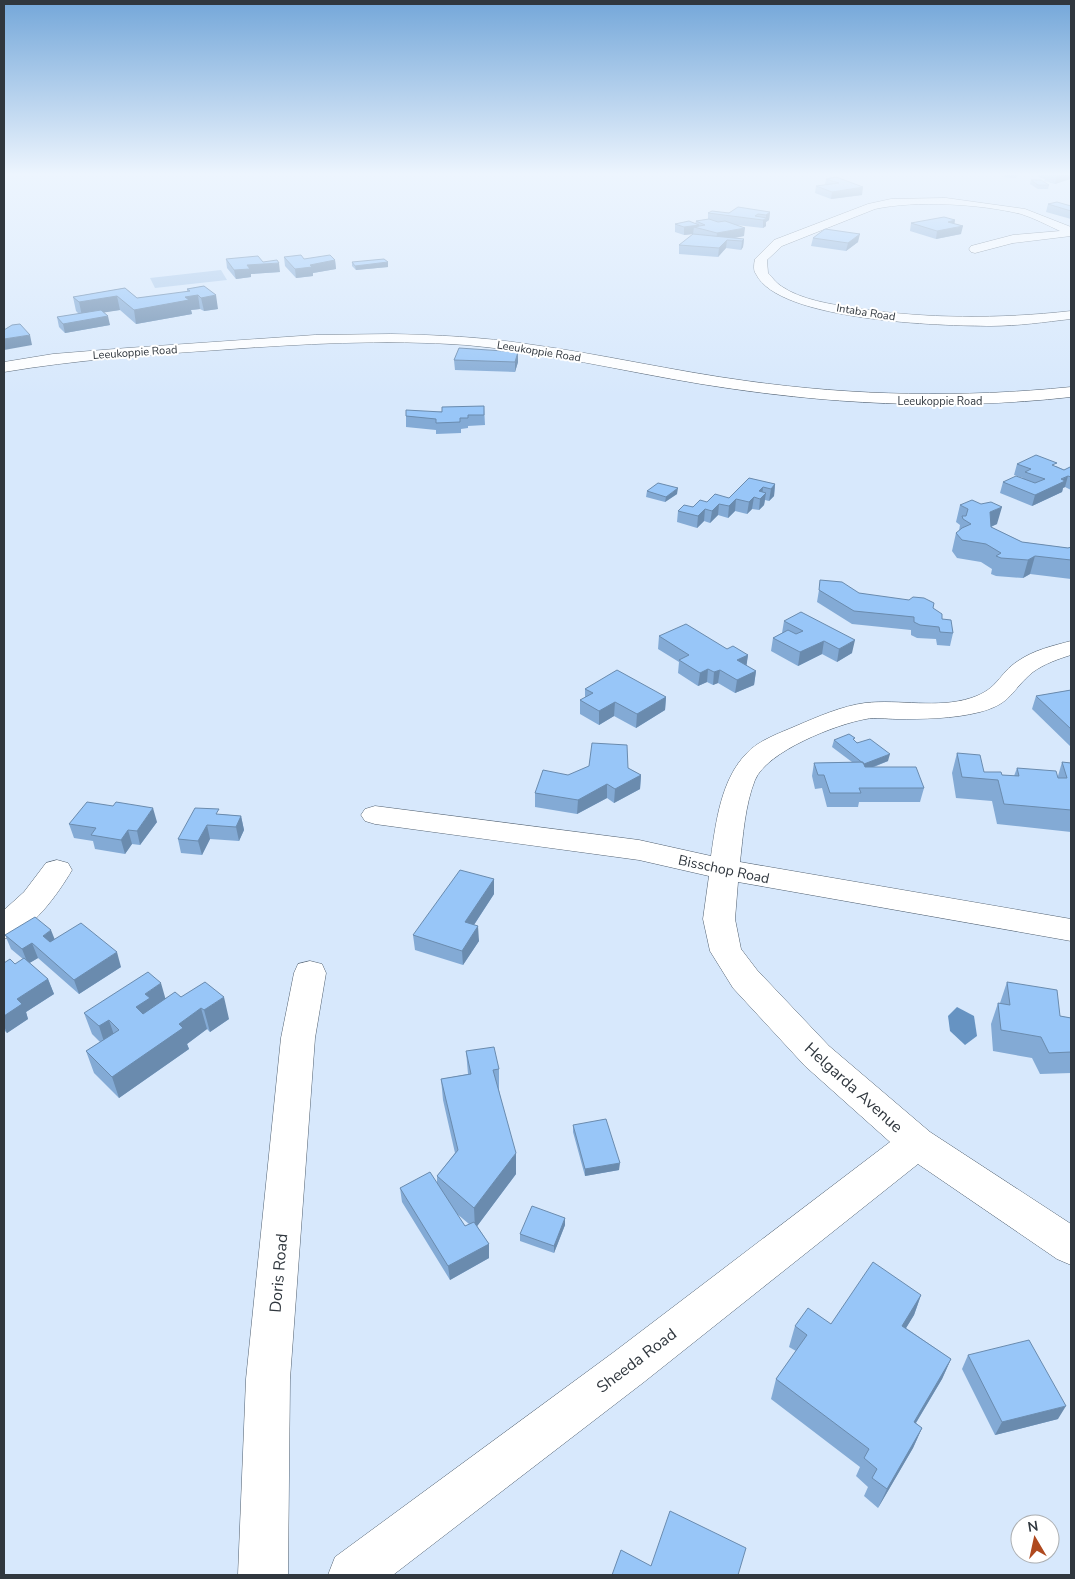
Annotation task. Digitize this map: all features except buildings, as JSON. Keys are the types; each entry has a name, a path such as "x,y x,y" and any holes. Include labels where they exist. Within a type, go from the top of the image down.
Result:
{"street":[{"name":"Intaba Road","path":"772,249 761,258 762,274 775,288 818,304 863,313 954,321 1014,321 1071,315"},
{"name":"Leeukoppie Road","path":"4,367 95,354 295,340 444,340 504,345 702,379 865,400 982,401 1071,392"},
{"name":"Helgarda Avenue","path":"1071,648 1046,656 1025,668 997,697 989,700 947,710 865,711 824,723 765,752 756,759 742,779 729,831 719,919 726,951 745,979 817,1056 918,1143 1071,1246"},
{"name":"Bisschop Road","path":"375,815 639,850 770,879 1071,930"},
{"path":"4,928 35,900 57,870"},
{"name":"Doris Road","path":"263,1575 268,1380 298,1038 310,973"},
{"name":"Sheeda Road","path":"353,1575 628,1367 918,1143"}],"shaded area":[{"path":"221,270 227,280 155,288 150,278"},
{"path":"957,1007 974,1016 977,1036 965,1045 950,1031 948,1016"}]}
